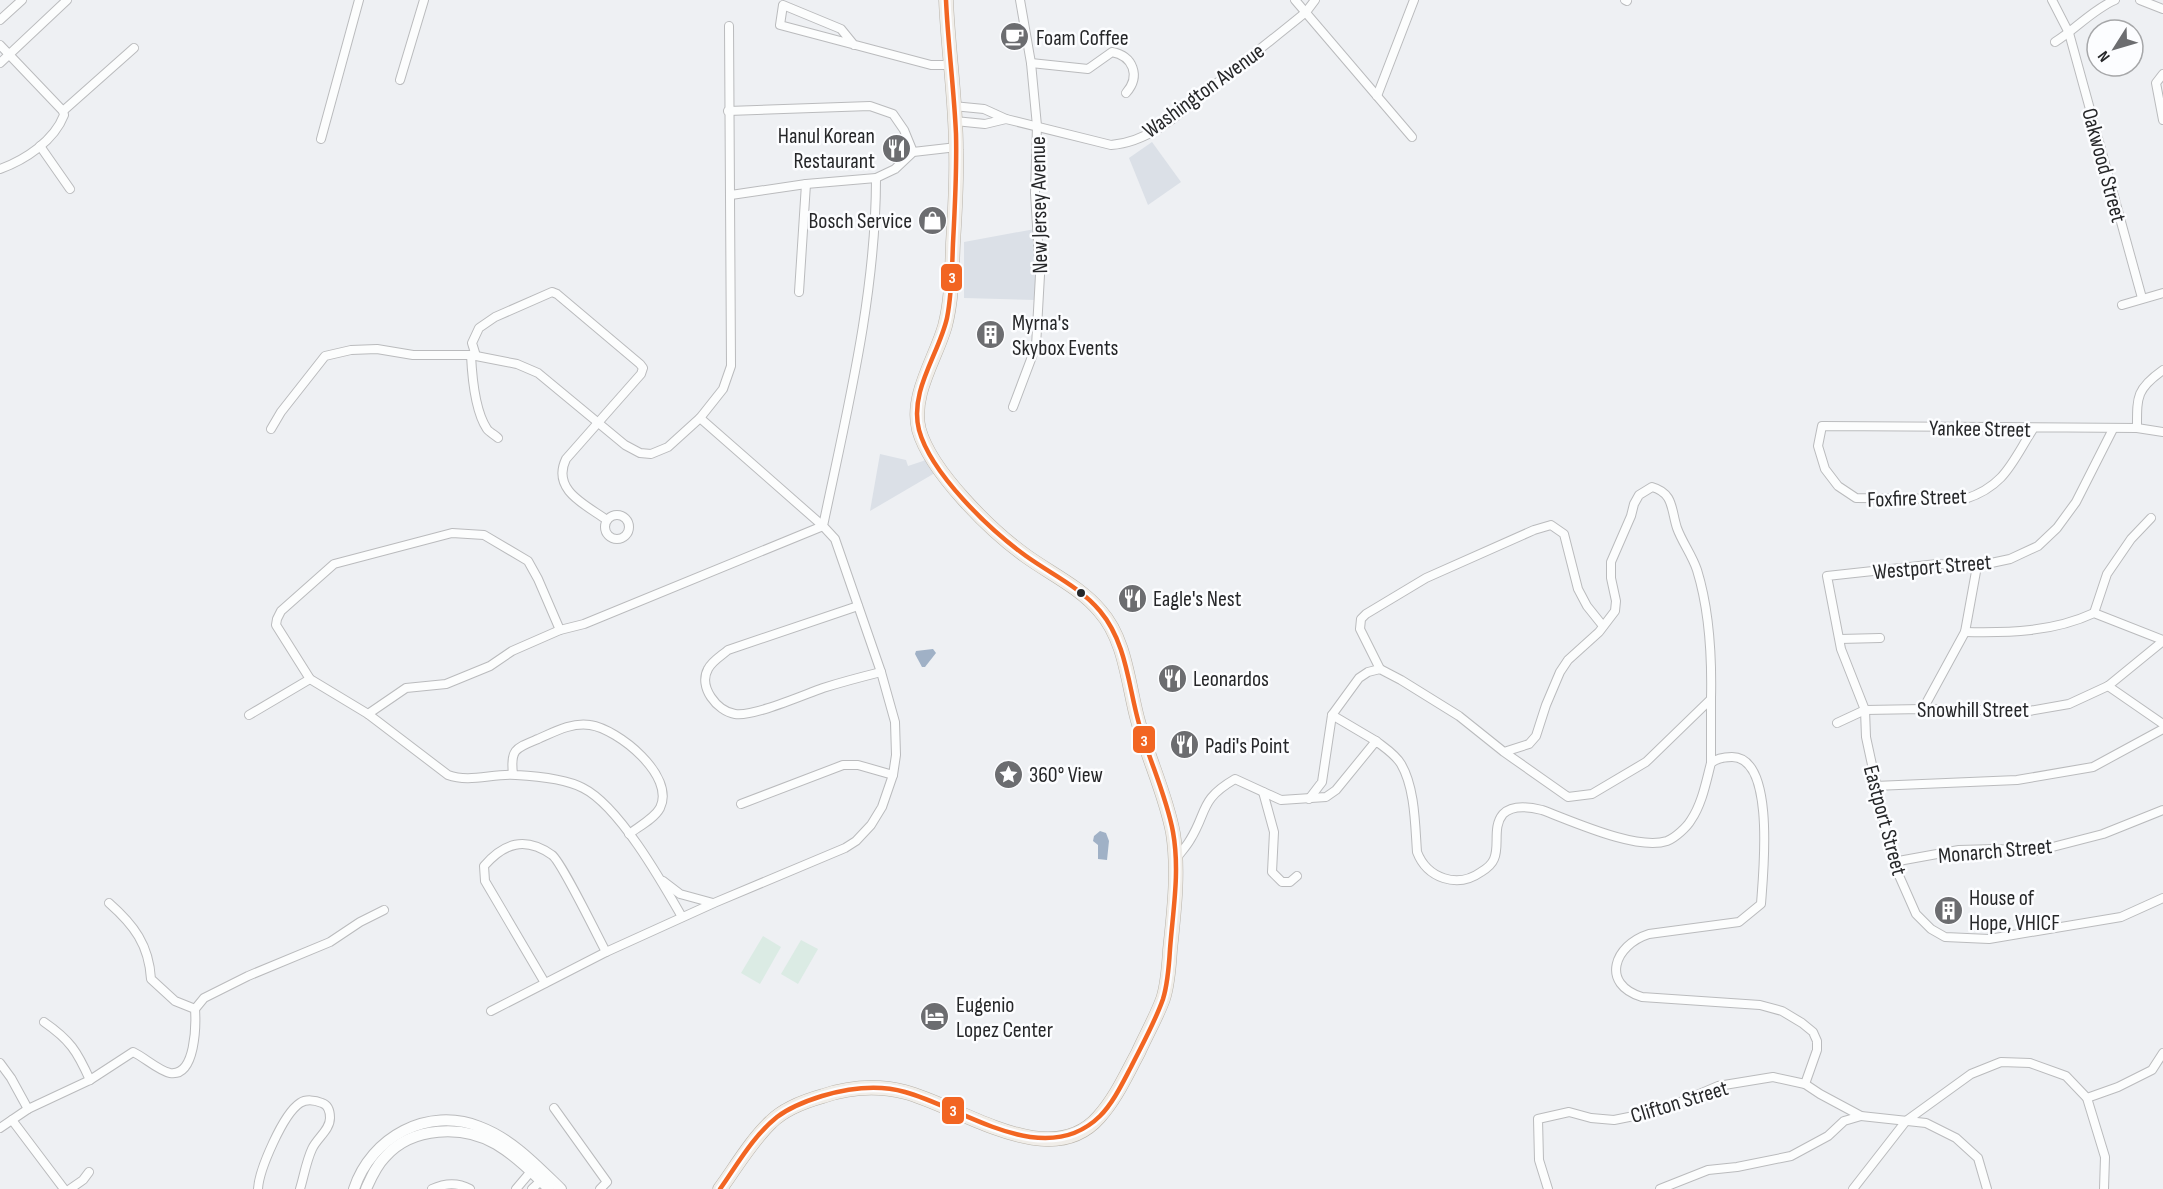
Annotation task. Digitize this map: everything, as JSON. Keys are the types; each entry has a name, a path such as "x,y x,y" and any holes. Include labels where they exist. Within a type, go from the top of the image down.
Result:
{"main road":[{"path":"720,1189 757,1138 775,1118 803,1103 841,1090 876,1088 906,1092 1032,1139 1064,1138 1087,1129 1115,1098 1162,1000 1167,976 1173,917 1175,860 1170,822 1142,735 1123,659 1108,621 1083,594 1023,554 969,504 939,467 919,431 917,417 919,396 944,327 949,303 956,216 957,147 946,0"}],"street":[{"path":"0,20 22,0"},
{"path":"0,63 67,0"},
{"path":"321,139 359,0"},
{"path":"400,80 424,0"},
{"name":"New Jersey Avenue","path":"1013,407 1036,346 1040,275 1035,193 1037,126 1031,63 1020,0"},
{"path":"1295,0 1412,137"},
{"name":"Washington Avenue","path":"953,105 984,109 1006,119 1111,145 1125,144 1141,138 1167,122 1306,12 1315,0"},
{"path":"1377,96 1414,0"},
{"name":"Oakwood Street","path":"2052,0 2069,33 2142,298"},
{"path":"2055,42 2095,11 2115,0"},
{"path":"2140,0 2163,9"},
{"path":"854,45 841,29 783,5 780,25 854,45 931,65 950,65"},
{"path":"271,429 325,356 351,350 377,349 413,355 474,356 517,364 538,373 633,451 651,454 668,447 700,418 723,389 731,366 729,26"},
{"path":"0,45 63,111 64,115 53,135 40,146 0,169"},
{"path":"63,111 134,48"},
{"path":"1031,63 1088,69 1112,52 1122,54 1131,65 1135,77 1126,93"},
{"path":"2163,74 2156,83 2163,120"},
{"path":"728,111 870,106 893,114 904,130 913,152"},
{"name":"Washington Avenue","path":"954,121 986,124 1006,119"},
{"path":"40,146 70,189"},
{"path":"731,195 806,184 876,178 895,169 913,152 957,147"},
{"path":"823,526 871,283 876,222 876,178"},
{"path":"798,292 806,184"},
{"path":"498,438 487,429 479,408 472,374 474,356 472,343 479,328 495,317 550,293 555,293 642,366 641,374 566,459 561,472 566,489 572,496 607,520"},
{"path":"2122,305 2163,293"},
{"path":"2138,428 2137,396 2150,379 2163,370"},
{"path":"491,1011 606,952 856,841 877,816 893,775 896,755 895,722 881,672 836,539 700,418"},
{"name":"Yankee Street","path":"1822,426 2138,428 2163,432"},
{"name":"Foxfire Street","path":"1822,426 1818,446 1825,468 1838,486 1856,498 1965,499 1983,493 2000,480 2033,429"},
{"name":"Westport Street","path":"1827,576 1937,564 1977,566 2010,559 2038,546 2057,528 2076,502 2114,429"},
{"path":"1332,715 1376,741 1395,756 1408,784 1417,852 1421,863 1431,873 1448,880 1470,878 1487,868 1495,859 1500,820 1510,809 1527,807 1542,810 1630,841 1653,843 1667,841 1691,822 1701,799 1711,764 1712,658 1706,604 1696,568 1677,527 1668,498 1661,490 1652,487 1639,495 1611,562 1611,578 1616,601 1615,611 1568,660 1560,672 1536,736 1529,744 1504,752"},
{"path":"2094,614 2107,574 2131,539 2151,518"},
{"path":"1603,626 1587,606 1578,589 1564,534 1551,525 1534,530 1426,578 1366,614 1361,619 1360,629 1380,669 1459,716 1504,752 1568,797 1592,794 1646,762 1711,699"},
{"path":"368,714 406,688 446,684 464,678 490,666 512,651 560,630 584,624 823,526"},
{"path":"560,630 528,561 484,535 452,533 334,564 281,611 276,626 310,679 368,714 448,775 456,778 476,778 513,774 583,787 617,817 660,879 682,917"},
{"path":"1923,709 1965,632 1977,566"},
{"name":"Eastport Street","path":"1827,576 1841,649 1865,710 1866,737 1875,786 1893,862 1916,914 1931,929 1945,937 1989,939 2121,917 2163,898"},
{"path":"858,606 728,650 707,670 706,687 713,701 723,709 736,714 881,672"},
{"path":"1965,632 2011,633 2072,623 2094,614 2163,641"},
{"path":"1840,639 1880,638"},
{"name":"Snowhill Street","path":"1837,723 1865,710 2029,711 2069,704 2108,686 2163,641"},
{"path":"1309,799 1322,782 1332,715 1359,678 1368,672 1380,669"},
{"path":"249,715 310,679"},
{"path":"1875,786 2017,780 2093,767 2163,726 2108,686"},
{"path":"513,774 511,758 522,745 555,731 578,725 591,725 611,732 634,747 657,775 663,794 660,807 653,816 628,834"},
{"path":"1175,860 1191,839 1206,802 1220,787 1235,779 1281,800 1326,797 1335,790 1376,741"},
{"path":"1711,764 1724,757 1738,757 1748,763 1760,787 1766,834 1761,904 1739,922 1649,934 1636,938 1625,947 1619,958 1616,967 1617,978 1623,988 1631,994 1642,997 1760,1005 1782,1011 1813,1032 1817,1041 1817,1050 1805,1084"},
{"path":"741,804 843,765 858,765 893,775"},
{"path":"1263,792 1274,832 1272,872 1282,882 1290,882 1297,876"},
{"name":"Monarch Street","path":"1893,862 1959,850 2037,851 2103,834 2163,810"},
{"path":"545,983 485,881 484,866 496,853 513,844 529,844 554,856 606,952"},
{"path":"660,879 680,894 714,903"},
{"path":"109,903 124,916 138,934 150,961 151,979 175,1001 195,1009"},
{"path":"0,1128 28,1109 90,1080 133,1052 170,1073 180,1071 188,1062 195,1036 195,1009 204,998 249,976 330,942 360,922 384,910"},
{"path":"44,1022 63,1035 73,1046 90,1080"},
{"path":"2087,1098 2118,1087 2152,1070 2163,1053"},
{"path":"1853,1189 1906,1121 1971,1074 2001,1062 2030,1063 2066,1076 2087,1098 2105,1157 2104,1189"},
{"path":"0,1063 28,1109"},
{"name":"Clifton Street","path":"1548,1189 1539,1160 1538,1119 1569,1112 1591,1118 1614,1120 1659,1111 1718,1086 1773,1077 1805,1084 1861,1116 1926,1123 1956,1138 1978,1158 1987,1189"},
{"path":"258,1189 270,1150 281,1127 297,1106 302,1102 313,1100 324,1104 329,1110 330,1119 328,1127 311,1151 300,1189"},
{"path":"554,1108 607,1182 600,1189"},
{"path":"1660,1189 1708,1170 1737,1167 1791,1156 1828,1136 1844,1121 1861,1116"},
{"path":"12,1120 64,1189"},
{"path":"354,1189 363,1168 376,1149 405,1130 429,1122 446,1120 479,1126 512,1145 546,1182 561,1189"},
{"path":"366,1189 380,1162 393,1149 412,1138 446,1131 476,1135 494,1143 533,1169"},
{"path":"516,1189 533,1169"},
{"path":"70,1189 83,1180 88,1172"},
{"path":"532,1189 546,1182"},
{"path":"432,1189 444,1184 455,1184 470,1189"}],"shaded area":[{"path":"1152,142 1181,182 1148,205 1129,158"},
{"path":"1035,229 1036,300 964,298 964,242"},
{"path":"880,454 906,460 908,466 931,456 940,470 870,511"},
{"path":"763,936 781,947 760,984 741,973"},
{"path":"801,940 818,949 798,984 781,974"}],"water":[{"path":"933,649 936,653 925,667 922,667 915,654 916,651"},
{"path":"1100,831 1106,833 1109,841 1107,860 1098,859 1098,845 1093,841 1094,836"}],"transit line":[{"name":"3","path":"720,1189 753,1142 777,1117 810,1100 853,1089 884,1088 905,1092 1004,1131 1029,1137 1054,1138 1078,1131 1100,1116 1117,1093 1152,1025 1166,987 1176,876 1173,832 1142,734 1116,636 1092,602 1012,545 979,516 936,465 919,430 917,415 921,387 943,332 952,280 956,134 946,0"}],"place":[{"name":"Foam Coffee","path":"1015,37"},
{"name":"Hanul Korean Restaurant","path":"896,148"},
{"name":"Bosch Service","path":"933,220"},
{"name":"Myrna's Skybox Events","path":"991,335"},
{"name":"Eagle's Nest","path":"1132,598"},
{"name":"Leonardos","path":"1172,678"},
{"name":"Padi's Point","path":"1184,745"},
{"name":"360° View","path":"1008,774"},
{"name":"House of Hope, VHICF","path":"1948,910"},
{"name":"Eugenio Lopez Center","path":"935,1017"}]}
